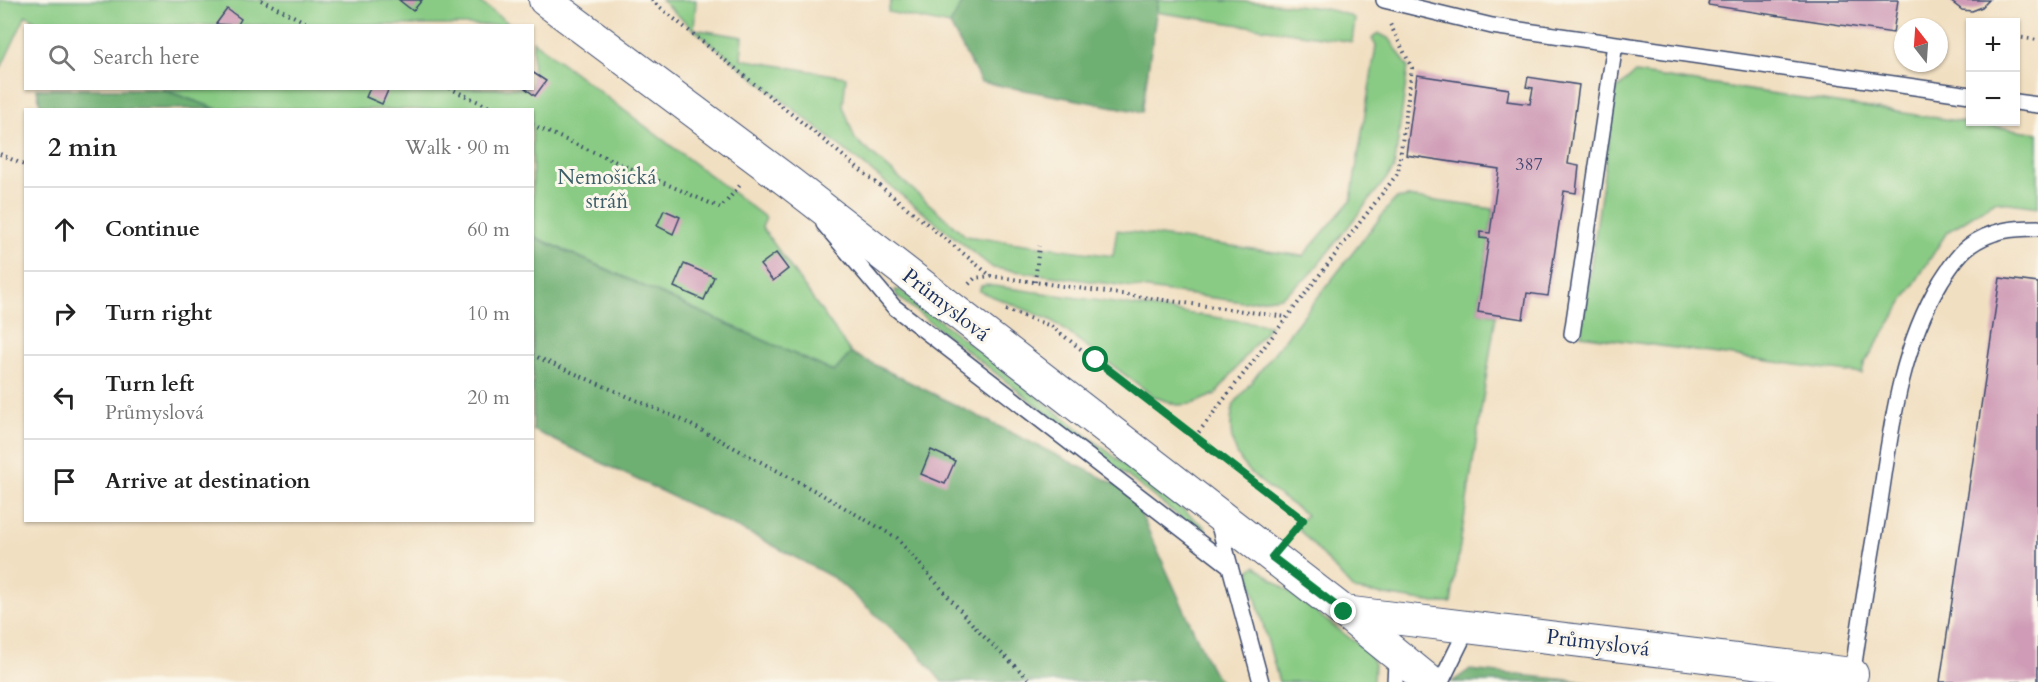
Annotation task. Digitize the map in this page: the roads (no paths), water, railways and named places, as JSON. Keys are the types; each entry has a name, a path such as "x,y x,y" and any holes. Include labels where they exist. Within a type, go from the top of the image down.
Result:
{"street":[{"name":"Průmyslová","path":"545,0 790,183 1344,612 1430,682"},
{"name":"Průmyslová","path":"1344,612 1852,678"}],"lane":[{"path":"1387,0 1419,6 1468,22 1966,94"},
{"path":"1572,334 1616,44"},
{"path":"2020,103 2038,105"},
{"path":"790,183 894,307 1230,566"},
{"path":"1852,678 1895,405 1908,351 1925,307 1946,273 1967,247 1996,232 2012,228 2038,228"},
{"path":"1215,512 1261,682"},
{"path":"1441,682 1468,627"},
{"path":"1390,650 1396,663 1395,682"}],"park label":[{"name":"Nemošická stráň","path":"607,189"}]}
